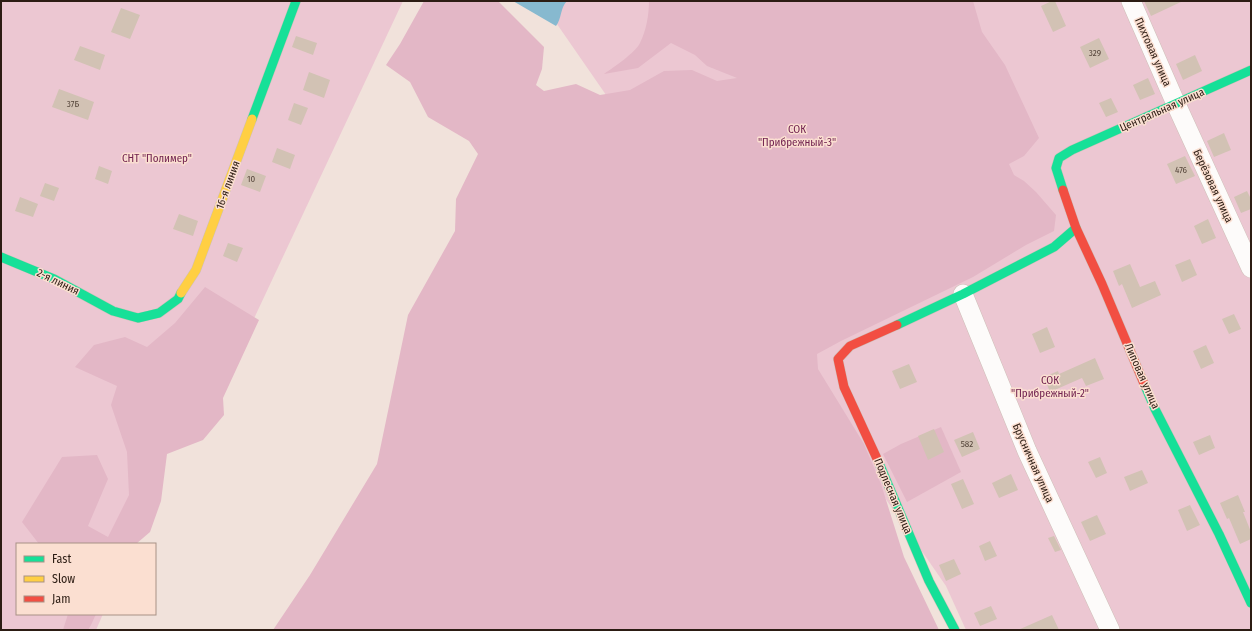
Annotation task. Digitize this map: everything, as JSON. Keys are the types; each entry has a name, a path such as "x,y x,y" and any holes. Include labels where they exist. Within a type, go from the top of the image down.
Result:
{"street":[{"name":"16-я линия","path":"113,310 138,318 159,313 178,299 196,270 296,1"},
{"name":"Пихтовая улица","path":"1131,1 1176,104"},
{"name":"Центральная улица","path":"1072,150 1251,70"},
{"name":"Берёзовая улица","path":"1176,104 1251,268"},
{"name":"Липовая улица","path":"1072,150 1059,158 1056,168 1076,228 1156,409 1219,534 1251,603"},
{"path":"963,294 1054,247 1076,228"},
{"name":"2-я линия","path":"1,257 54,279 113,310"},
{"name":"Подлесная улица","path":"955,630 929,581 890,487 844,386 838,359 850,346 963,294"},
{"name":"Брусничная улица","path":"963,294 1027,452 1110,630"}],"green space":[{"name":"СНТ \"Полимер\"","path":"1,1 403,1 250,327 142,459 136,543 16,543 16,615 103,615 96,630 1,630"},
{"name":"СОК \"Прибрежный-3\"","path":"424,1 498,1 544,47 542,69 536,85 544,91 576,84 600,95 630,90 664,71 692,70 717,81 737,78 707,66 695,55 671,43 638,68 604,74 629,55 640,43 647,23 649,1 973,1 982,32 1005,65 1039,138 1024,156 1009,164 1014,175 1024,181 1036,192 1056,215 1054,231 1026,245 973,277 817,354 818,369 864,444 881,484 904,557 939,630 273,630 310,575 377,464 408,315 455,231 456,199 478,154 469,141 428,117 410,82 386,65 400,44"},
{"path":"541,1 1251,1 1251,630 966,630 946,586"},
{"path":"205,287 259,320 223,398 224,415 203,440 167,454 161,501 150,532 137,543 38,543 22,522 62,457 97,455 108,479 88,526 108,537 129,495 127,452 111,405 117,386 75,367 94,345 125,337 147,347 175,323"},
{"path":"941,427 961,472 907,502 883,454 901,444"},
{"path":"68,615 96,615 88,630 63,630"}],"water":[{"path":"513,1 567,1 563,7 556,26"}],"building":[{"path":"1055,1 1066,26 1053,32 1041,6"},
{"path":"1144,1 1183,1 1151,16"},
{"path":"121,8 140,15 130,39 111,32"},
{"path":"296,36 317,43 313,55 292,47"},
{"path":"1099,38 1109,59 1090,68 1080,47"},
{"path":"80,46 105,55 100,70 74,60"},
{"path":"1195,55 1202,71 1183,80 1176,64"},
{"path":"309,72 330,80 324,98 303,90"},
{"path":"1148,78 1155,94 1140,100 1133,85"},
{"path":"59,89 94,102 88,120 52,107"},
{"path":"1111,98 1118,112 1106,117 1099,103"},
{"path":"294,103 308,108 301,125 288,120"},
{"path":"1224,133 1231,150 1214,157 1207,141"},
{"path":"277,148 295,155 290,169 272,162"},
{"path":"1185,156 1195,176 1176,184 1167,164"},
{"path":"99,166 112,171 108,184 95,179"},
{"path":"247,169 266,176 260,192 241,185"},
{"path":"45,183 59,188 54,201 40,196"},
{"path":"1247,191 1251,199 1251,209 1241,213 1234,197"},
{"path":"20,197 38,204 33,217 15,211"},
{"path":"179,214 198,221 193,236 173,229"},
{"path":"1208,219 1216,238 1202,244 1194,226"},
{"path":"228,243 243,248 237,262 223,256"},
{"path":"1190,259 1197,275 1182,282 1175,265"},
{"path":"1130,264 1140,287 1155,281 1161,295 1132,308 1122,284 1119,286 1113,271"},
{"path":"1234,314 1241,329 1229,334 1222,319"},
{"path":"1047,327 1055,347 1040,353 1032,334"},
{"path":"1206,345 1214,363 1201,369 1193,351"},
{"path":"1095,358 1104,379 1086,386 1082,378 1050,392 1044,377 1058,371 1059,374"},
{"path":"909,364 917,382 900,389 892,371"},
{"path":"934,429 944,452 928,460 918,436"},
{"path":"973,432 980,449 962,457 954,440"},
{"path":"1210,435 1215,448 1199,455 1193,442"},
{"path":"1100,457 1107,473 1096,478 1088,462"},
{"path":"1142,470 1148,483 1130,491 1124,477"},
{"path":"1011,474 1018,490 999,498 992,483"},
{"path":"963,479 974,504 962,509 951,484"},
{"path":"1238,495 1251,532 1251,539 1240,544 1229,518 1227,519 1220,503"},
{"path":"1190,505 1200,525 1187,531 1178,510"},
{"path":"1097,515 1106,534 1090,541 1081,522"},
{"path":"1054,536 1061,550 1055,552 1048,538"},
{"path":"990,541 997,556 985,561 979,546"},
{"path":"954,559 961,574 946,581 939,565"},
{"path":"991,606 997,619 980,626 974,613"},
{"path":"1052,615 1059,630 1018,630"}],"traffic: fast":[{"path":"252,119 296,1"},
{"path":"1063,190 1056,168 1059,158 1072,150 1251,70"},
{"path":"897,325 963,294 1054,247 1076,228"},
{"path":"1,257 54,279 113,311 138,318 159,313 178,299 181,293"},
{"path":"1145,386 1155,409 1219,534 1251,603"},
{"path":"879,463 929,581 955,630"}],"traffic: slow":[{"path":"181,293 196,270 252,119"}],"traffic: jam":[{"path":"1063,190 1076,228 1102,284 1145,386"},
{"path":"879,463 844,387 838,359 850,346 897,325"}],"park label":[{"name":"СОК \"Прибрежный-2\"","path":"1050,386"}]}
